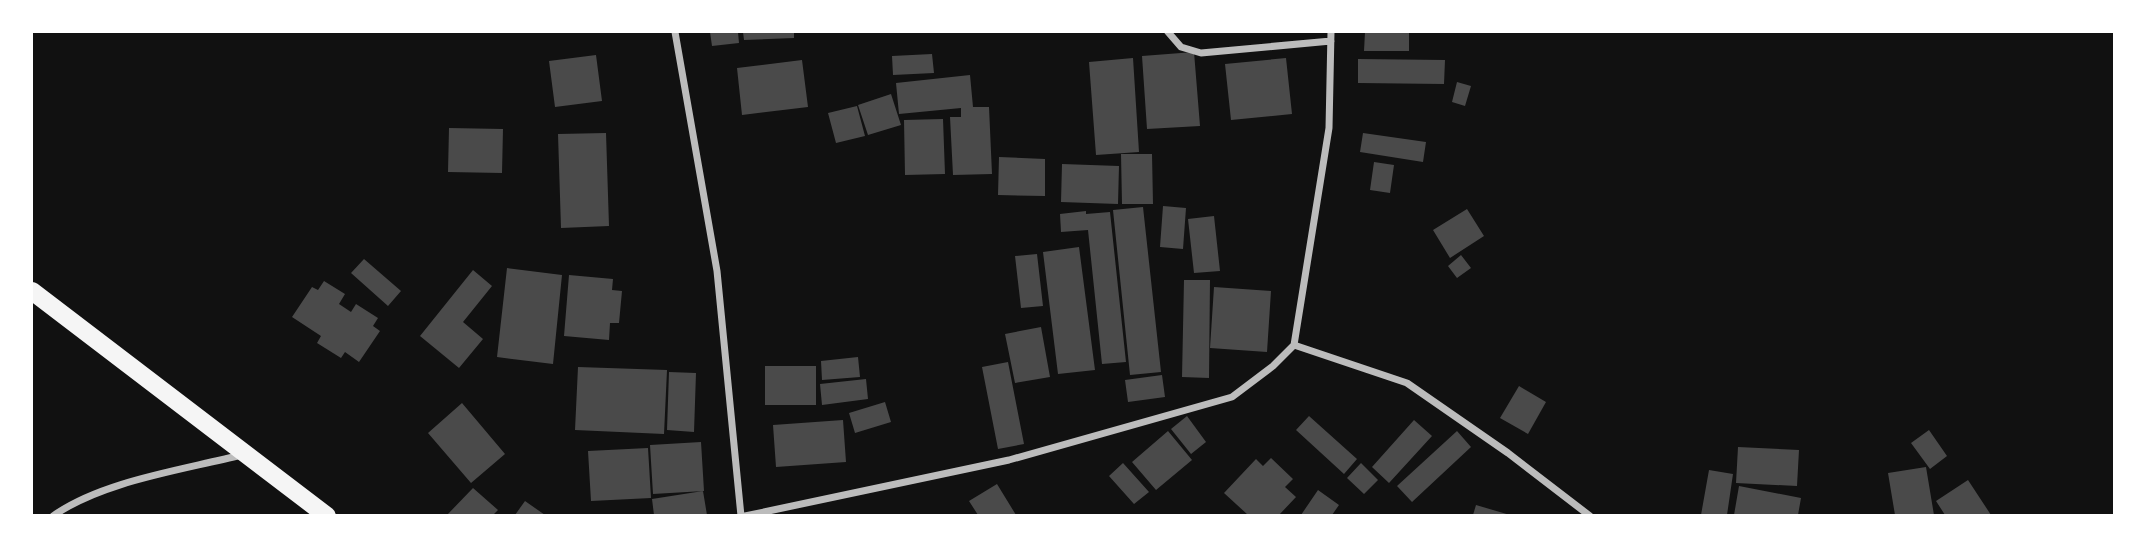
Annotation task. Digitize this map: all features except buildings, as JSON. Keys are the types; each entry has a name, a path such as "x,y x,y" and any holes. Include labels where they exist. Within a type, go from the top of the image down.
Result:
{"main road":[{"path":"32,290 327,516"}],"street":[{"path":"675,32 718,271 743,516 1009,460 1232,397 1273,366 1294,345 1328,128 1331,32"},
{"path":"1168,32 1181,47 1201,52 1331,41"},
{"path":"1294,345 1407,383 1508,453 1590,516"},
{"path":"53,516 67,505 126,484 246,453"}]}
